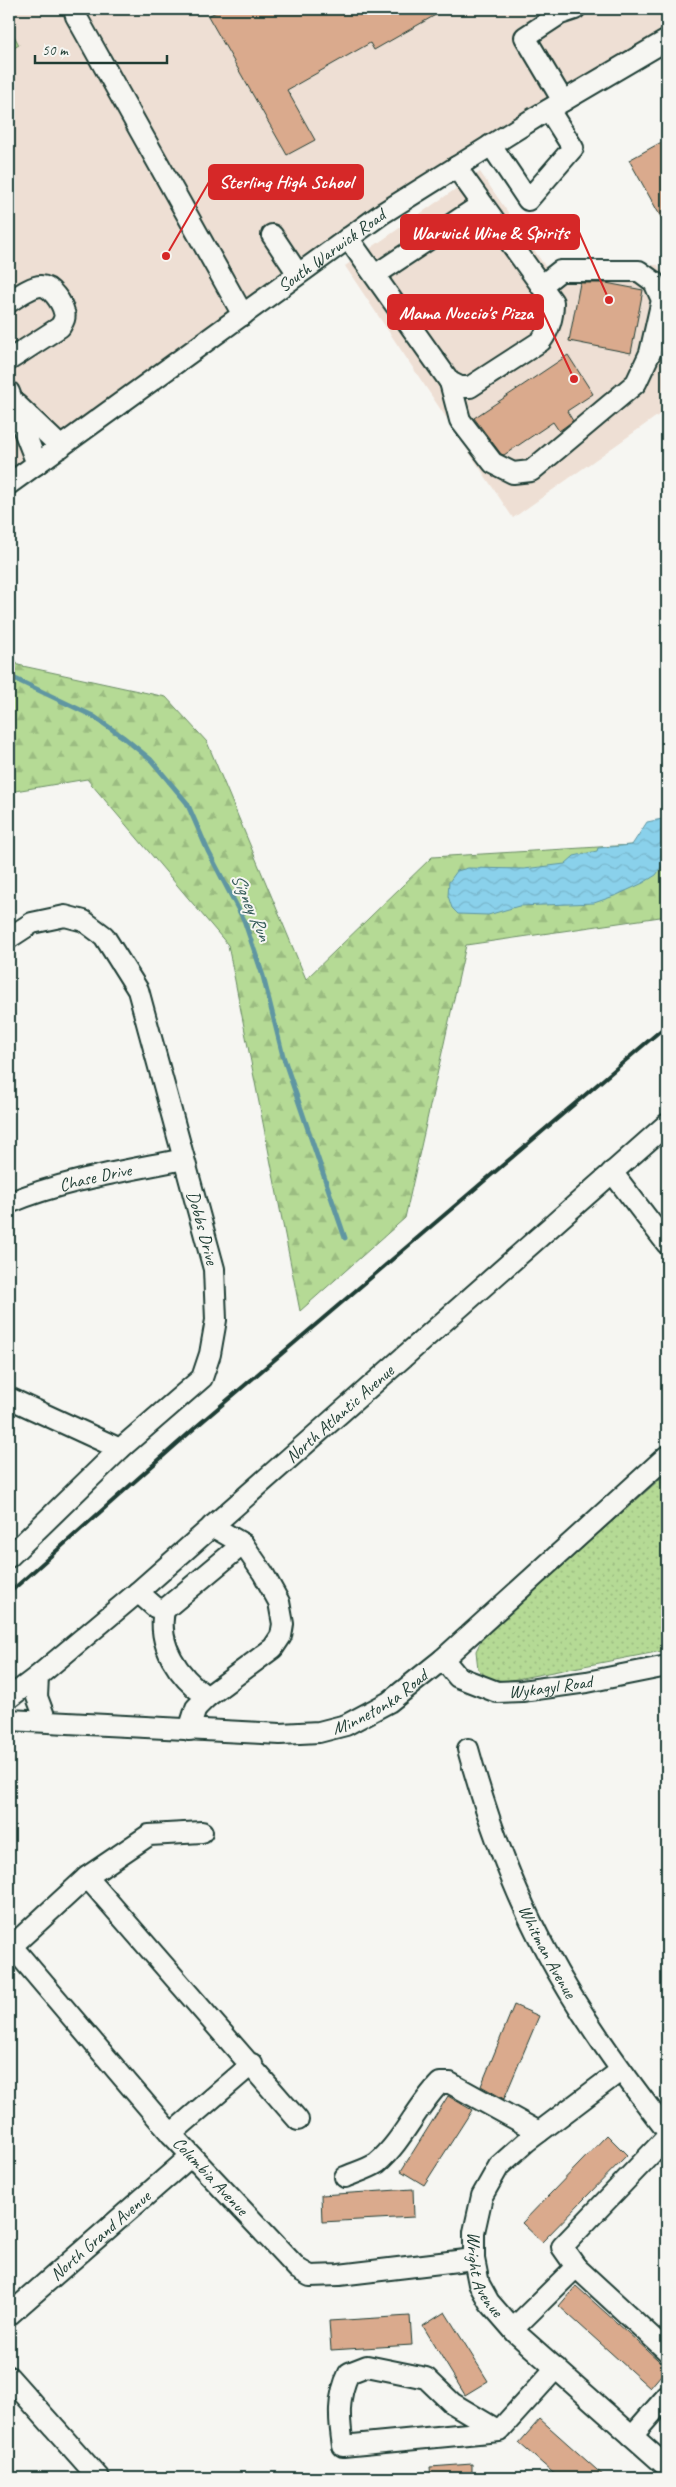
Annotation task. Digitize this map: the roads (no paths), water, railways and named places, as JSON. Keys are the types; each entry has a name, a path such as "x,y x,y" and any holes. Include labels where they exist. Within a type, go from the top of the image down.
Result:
{"street":[{"path":"491,145 528,200 573,148 556,105 524,37 560,14 575,9"},
{"path":"78,11 242,315"},
{"name":"South Warwick Road","path":"9,484 383,213 556,105 667,40"},
{"path":"450,382 460,387 470,387 541,341 547,334 553,315 553,302 456,167"},
{"path":"375,275 482,204"},
{"path":"272,235 298,274"},
{"path":"348,238 450,382 460,420 494,462 513,473 531,471 636,383 650,353 662,300 654,282 639,271 560,271 541,286"},
{"path":"9,302 38,286 44,286 50,288 64,311 64,320 60,327 9,360"},
{"path":"12,397 61,447"},
{"path":"12,397 37,464"},
{"name":"Dobbs Drive","path":"9,938 32,923 65,916 84,921 104,936 138,990 214,1269 216,1320 210,1354 202,1378 120,1449 9,1557"},
{"name":"North Atlantic Avenue","path":"9,1698 138,1592 667,1124"},
{"name":"Chase Drive","path":"9,1203 26,1196 87,1179 184,1159"},
{"path":"612,1172 667,1244"},
{"path":"9,1398 120,1449"},
{"name":"Minnetonka Road","path":"9,1720 280,1734 319,1732 346,1725 389,1702 443,1659 667,1456"},
{"path":"189,1730 196,1708 207,1697 273,1648 281,1636 283,1624 279,1602 263,1573 243,1544 212,1526"},
{"path":"207,1697 192,1686 176,1668 165,1642 161,1625 164,1610 243,1544"},
{"path":"138,1592 155,1608 164,1610"},
{"name":"Wykagyl Road","path":"443,1659 458,1677 498,1692 522,1691 577,1683 667,1666"},
{"path":"38,1676 37,1697 46,1721"},
{"name":"Whitman Avenue","path":"468,1749 477,1782 513,1883 546,1952 620,2070 667,2131"},
{"path":"10,1944 87,1877 149,1835 202,1832"},
{"path":"87,1877 252,2064 298,2120"},
{"name":"Columbia Avenue","path":"10,1944 171,2134 293,2264 310,2276 339,2275 474,2259"},
{"path":"171,2134 252,2064"},
{"name":"Wright Avenue","path":"620,2070 538,2132 499,2166 482,2196 474,2232 474,2259 479,2284 489,2302 513,2329 667,2467"},
{"path":"344,2177 376,2164 409,2125 432,2091 440,2083 450,2083 538,2132"},
{"path":"667,2138 562,2247 576,2267 667,2351"},
{"name":"North Grand Avenue","path":"9,2315 191,2156"},
{"path":"513,2329 576,2267"},
{"path":"499,2431 452,2403 426,2378 367,2366 349,2373 340,2396 340,2426 343,2446 499,2431 556,2368"},
{"path":"9,2377 99,2478"},
{"path":"632,2436 667,2396"}],"water":[{"path":"667,818 667,855 661,868 656,875 643,883 617,895 594,903 519,906 488,915 458,914 452,908 448,896 449,882 457,871 468,868 524,869 565,864 574,856 597,851 598,848 632,845 647,822"}],"waterway":[{"name":"Signey Run","path":"9,676 93,716 123,737 151,760 187,803 208,851 244,920 263,976 283,1056 345,1238"}],"railway":[{"path":"9,1593 197,1426 667,1025"}],"place":[{"name":"Sterling High School","path":"166,256"},
{"name":"Warwick Wine & Spirits","path":"609,300"},
{"name":"Mama Nuccio's Pizza","path":"574,379"}]}
